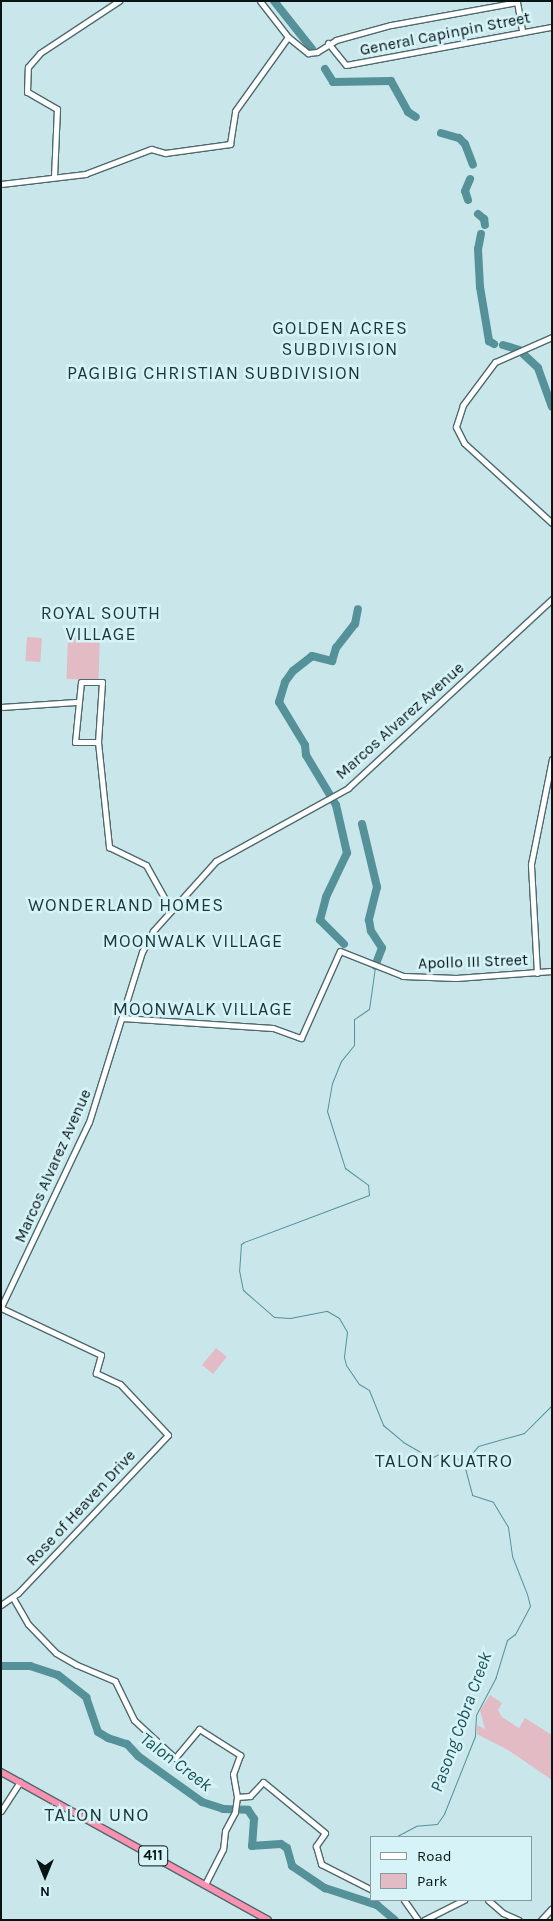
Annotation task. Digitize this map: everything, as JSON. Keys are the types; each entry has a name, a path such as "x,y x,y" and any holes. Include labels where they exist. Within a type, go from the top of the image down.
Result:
{"highway":[{"name":"411","path":"1,1772 268,1920"}],"street":[{"path":"54,177 57,110 27,92 28,67 40,53 119,1"},
{"path":"260,1 288,38 315,53 328,43 391,25 517,2 522,31"},
{"name":"General Capinpin Street","path":"328,43 343,64 552,27"},
{"path":"1,184 85,174 151,149 165,153 230,144 235,111 288,38"},
{"path":"552,336 517,350 495,362 482,376 459,412 456,428 464,443 552,523"},
{"name":"Marcos Alvarez Avenue","path":"1,1308 89,1122 146,943 171,910 216,861 348,788 552,599"},
{"path":"98,742 75,742 76,702 80,682 102,682 98,742 109,847 146,865 171,910"},
{"path":"1,707 76,702"},
{"path":"537,972 531,864 552,759"},
{"name":"Apollo III Street","path":"122,1018 273,1028 301,1038 340,951 402,976 456,978 552,972"},
{"name":"Rose of Heaven Drive","path":"1,1308 101,1355 96,1374 120,1384 168,1435 13,1598 1,1605"},
{"path":"13,1598 28,1624 56,1653 88,1671 115,1681 140,1726 175,1758 199,1729 240,1755 233,1774 237,1796 235,1809 225,1831 222,1849 204,1884"},
{"path":"1,1811 20,1782"},
{"path":"237,1796 250,1796 262,1782 268,1786 325,1833 316,1846 321,1864 370,1889"},
{"path":"405,1901 418,1920"},
{"path":"424,1920 462,1901"},
{"path":"489,1901 502,1913 519,1920"},
{"path":"541,1920 552,1908"}],"green space":[{"path":"68,636 100,637 98,680 66,679"},
{"path":"27,637 42,638 40,662 25,661"},
{"path":"216,1348 227,1357 213,1374 202,1365"},
{"path":"490,1695 502,1703 498,1710 502,1717 519,1728 525,1718 552,1735 552,1780 508,1750 477,1734 477,1725 485,1729 480,1710"}],"waterway":[{"path":"274,1 312,49"},
{"path":"325,69 333,82 391,81 408,112 416,117"},
{"path":"441,133 459,138 465,144 473,165"},
{"path":"468,200 465,191 470,179"},
{"path":"478,214 484,219 485,225"},
{"path":"481,234 478,249 480,287 489,341 494,344"},
{"path":"503,345 519,350 538,368 552,407"},
{"name":"Pasong Cobra Creek","path":"344,944 320,920 326,897 347,853 336,805 306,755 305,745 279,702 285,682 293,671 312,656 332,661 336,648 355,624 358,609"},
{"name":"Pasong Cobra Creek","path":"362,824 377,887 369,920 371,931 382,948 375,966"},
{"name":"Pasong Cobra Creek","path":"375,967 369,1009 354,1019 354,1045 341,1061 332,1083 327,1111 345,1168 368,1185 369,1195 244,1242 241,1244 239,1270 243,1290 274,1317 290,1318 327,1311 339,1318 347,1332 344,1357 346,1365 359,1384 369,1390 383,1425 403,1442 431,1458 439,1454 457,1458 465,1468 472,1495 493,1502 508,1527 512,1556 527,1594 530,1606 515,1634 507,1640 496,1677 476,1715 475,1736 444,1814 437,1824 416,1826 397,1836"},
{"name":"Pasong Cobra Creek","path":"463,1464 478,1446 524,1433 552,1405"},
{"name":"Talon Creek","path":"1,1666 30,1666 58,1675 86,1697 98,1732 108,1738 127,1744 138,1756 202,1802 223,1809 248,1810 254,1819 252,1846 281,1844 287,1848 292,1866 325,1888 377,1905 395,1920"}],"district":[{"name":"GOLDEN ACRES SUBDIVISION","path":"340,339"},
{"name":"PAGIBIG CHRISTIAN SUBDIVISION","path":"214,373"},
{"name":"ROYAL SOUTH VILLAGE","path":"101,624"},
{"name":"WONDERLAND HOMES","path":"126,905"},
{"name":"MOONWALK VILLAGE","path":"193,941"},
{"name":"MOONWALK VILLAGE","path":"203,1009"},
{"name":"TALON KUATRO","path":"444,1462"},
{"name":"TALON UNO","path":"97,1816"}]}
